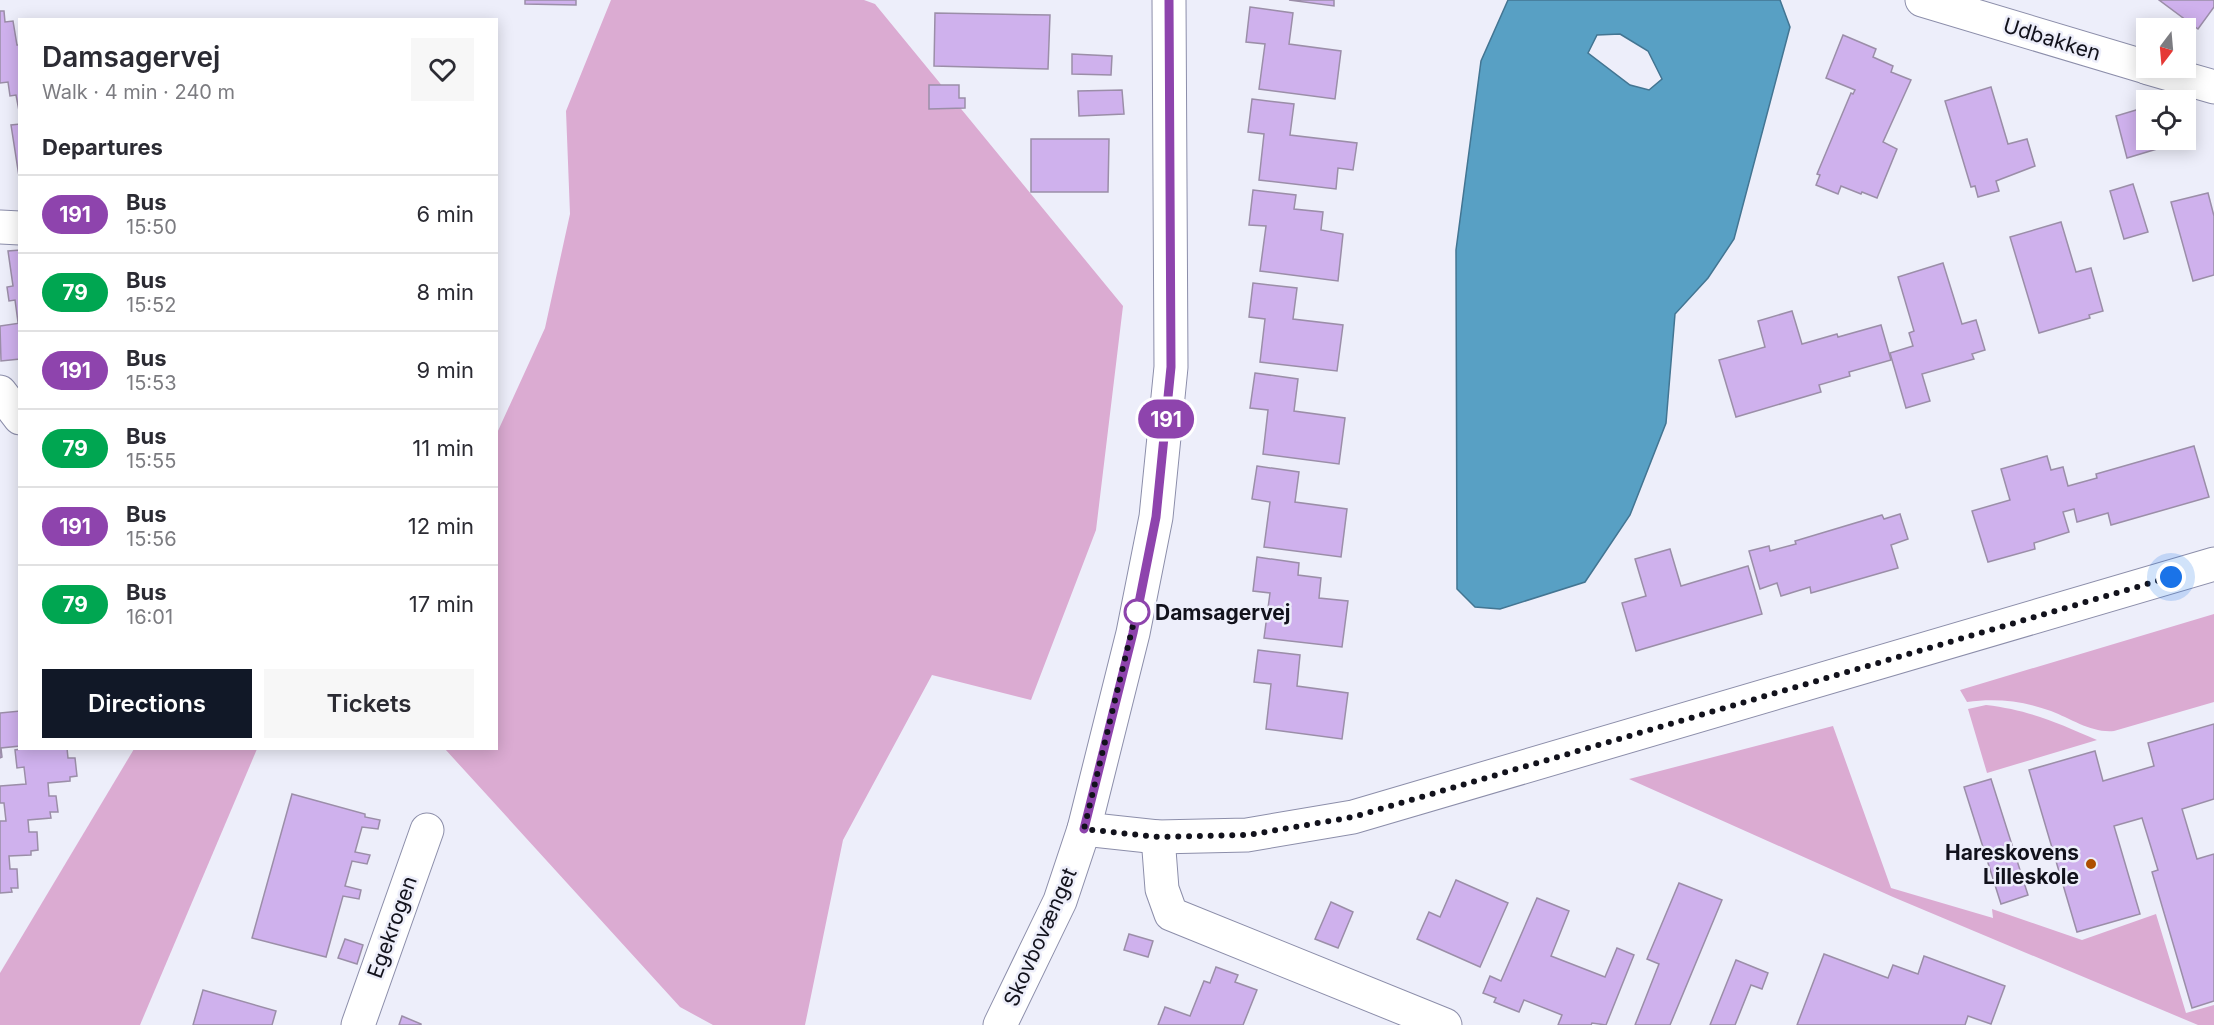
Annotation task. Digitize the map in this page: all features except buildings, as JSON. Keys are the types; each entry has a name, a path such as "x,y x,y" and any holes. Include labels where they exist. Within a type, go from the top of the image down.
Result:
{"street":[{"name":"Skovbovænget","path":"1000,1025 1060,901 1084,829 1133,633 1156,517 1171,367 1169,0"},
{"name":"Udbakken","path":"1922,0 2136,64"},
{"name":"Udbakken","path":"2184,78 2214,87"},
{"path":"0,227 18,228"},
{"path":"0,392 18,415"},
{"path":"1084,829 1158,837 1248,835 1353,817 2214,564"},
{"name":"Egekrogen","path":"358,1025 427,830"},
{"path":"1158,837 1162,890 1171,914 1444,1025"}],"shaded area":[{"path":"611,0 864,0 875,4 1123,306 1096,530 1031,700 932,675 843,840 805,1025 713,1025 680,1007 446,750 498,750 498,431 545,328 570,214 566,111"},
{"path":"2214,614 2214,702 2114,731 2106,731 2089,728 2031,705 1999,700 1967,702 1960,690"},
{"path":"1986,705 2030,714 2097,740 1987,773 1968,709"},
{"path":"1833,726 1891,888 1993,918 1992,909 2082,940 2156,914 2186,1013 2214,1005 2214,1025 2198,1025 1893,897 1629,779"},
{"path":"133,750 257,750 140,1025 0,1025 0,973"}],"water":[{"path":"1508,0 1780,0 1790,27 1734,239 1708,278 1675,314 1666,423 1630,515 1585,582 1500,609 1475,607 1457,589 1456,250 1481,61","holes":["1620,34 1648,51 1662,79 1649,90 1630,85 1588,53 1597,35"]}],"bus line":[{"name":"191","path":"1084,829 1133,633 1156,517 1171,367 1169,0"}],"place":[{"name":"Damsagervej","path":"1137,612"},
{"name":"Hareskovens Lilleskole","path":"2091,864"}],"route":[{"path":"1137,612 1137,609 1084,829 1158,837 1248,835 1353,817 2171,577"}]}
